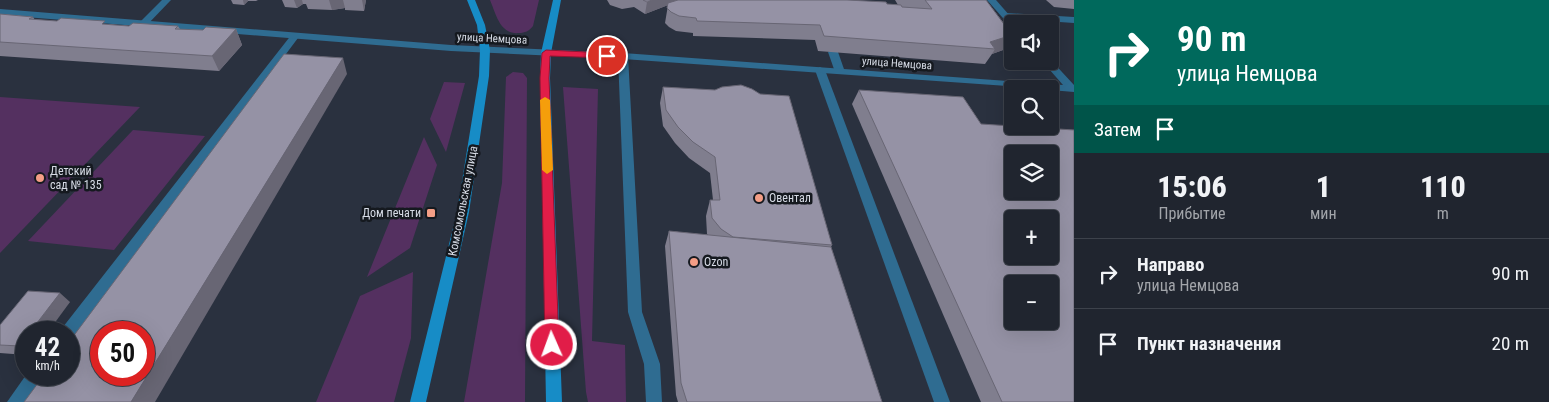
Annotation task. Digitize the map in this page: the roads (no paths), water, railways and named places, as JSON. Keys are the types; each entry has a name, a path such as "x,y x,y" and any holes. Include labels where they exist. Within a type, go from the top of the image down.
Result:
{"main road":[{"name":"Комсомольская улица","path":"418,402 463,212 484,76 484,50 481,25 470,0"},
{"path":"554,402 545,78 546,53 557,0"}],"street":[{"path":"142,24 167,0"},
{"path":"991,0 1005,15"},
{"name":"улица Немцова","path":"0,12 484,50 623,56 1073,90"},
{"path":"1059,19 1074,20"},
{"path":"76,321 295,36"},
{"path":"833,52 840,72"},
{"path":"623,56 635,312 652,364 654,402"},
{"path":"820,70 942,402"},
{"path":"1055,70 1073,90"},
{"path":"15,402 27,386"}],"place":[{"name":"Детский сад № 135","path":"40,178"},
{"name":"Овентал","path":"759,198"},
{"name":"Дом печати","path":"431,213"},
{"name":"Ozon","path":"694,262"}]}
